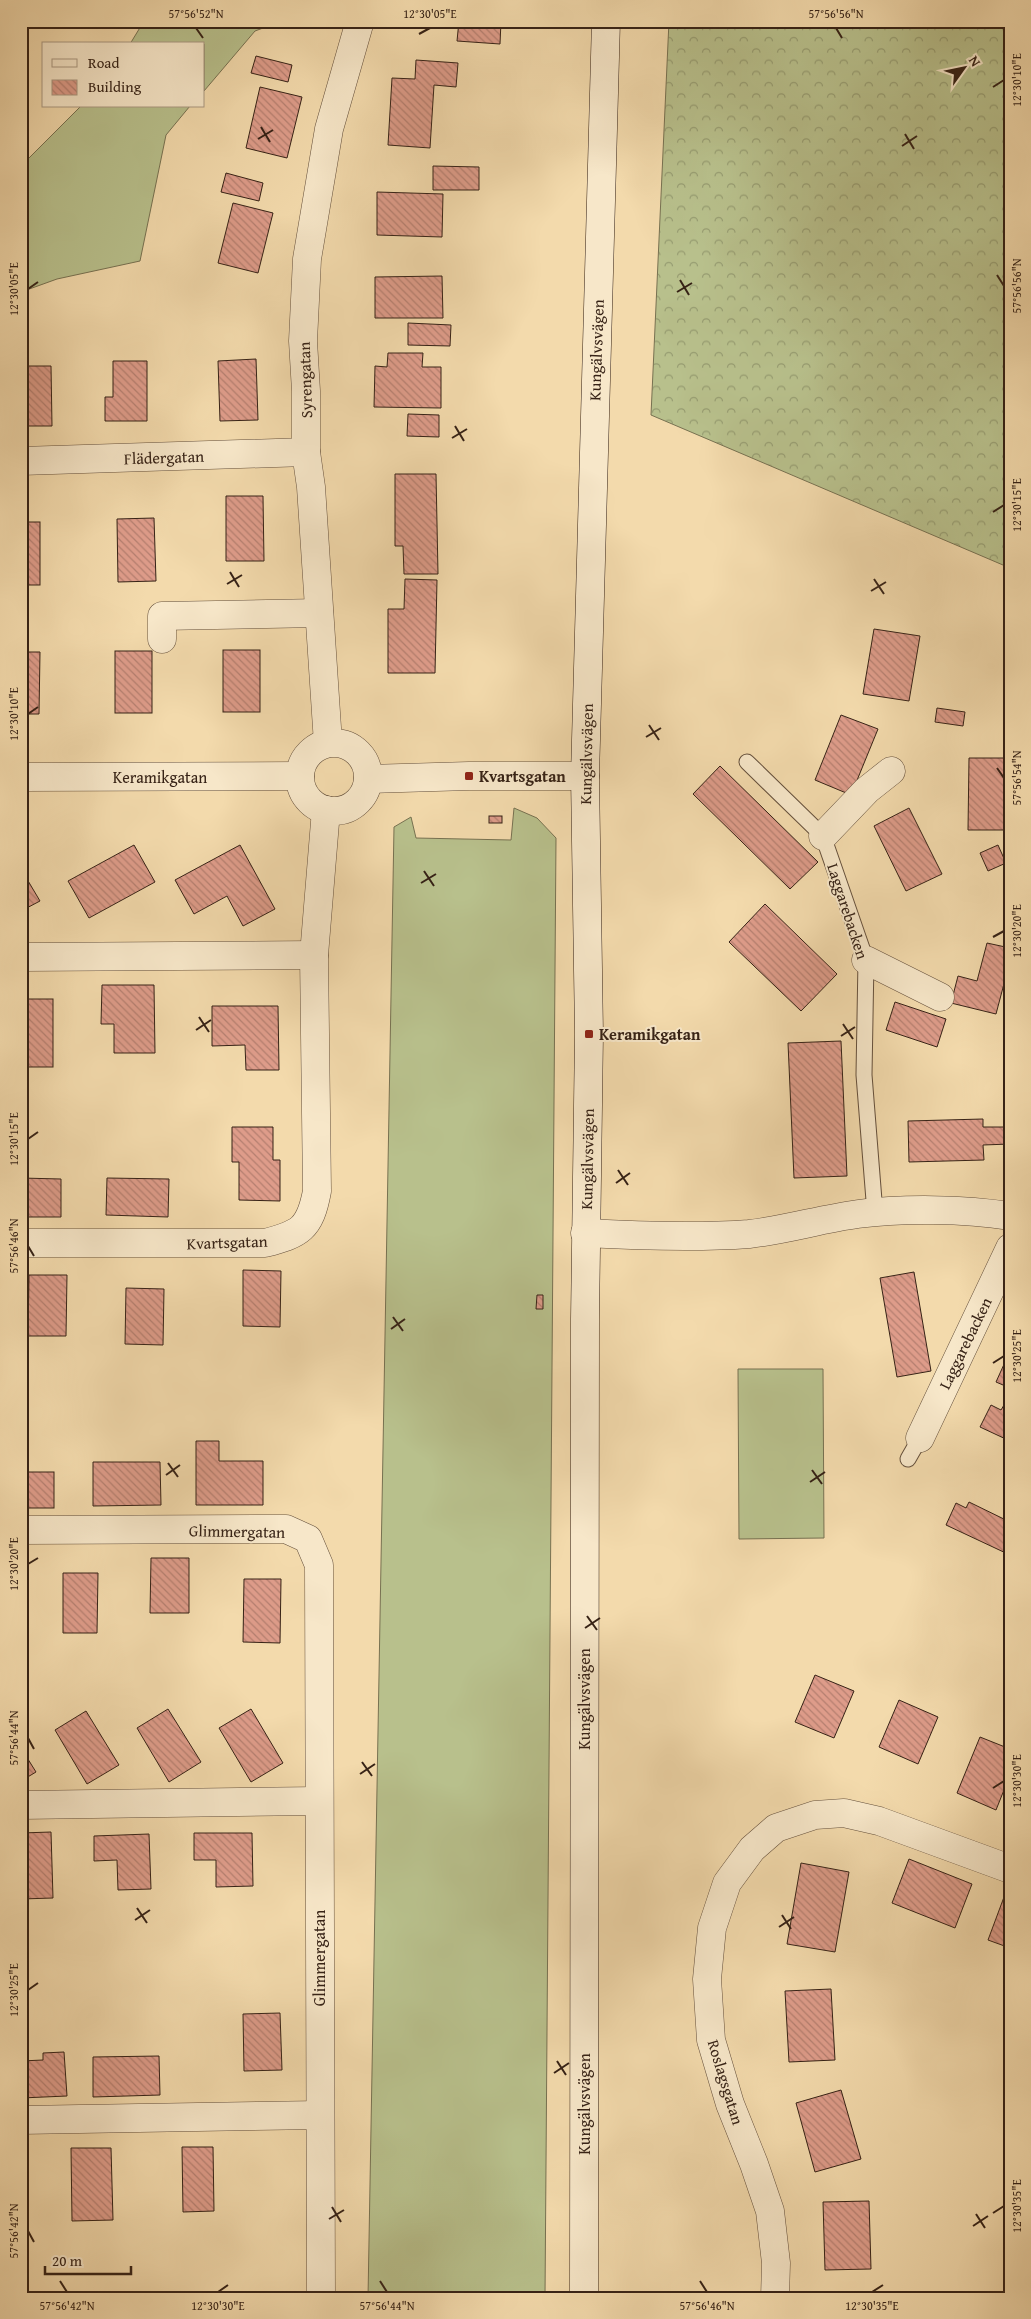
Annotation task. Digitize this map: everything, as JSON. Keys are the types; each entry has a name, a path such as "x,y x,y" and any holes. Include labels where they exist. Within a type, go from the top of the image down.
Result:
{"street":[{"name":"Syrengatan","path":"328,743 311,487 306,452 306,391 303,341 307,259 329,129 360,21"},
{"name":"Kungälvsvägen","path":"584,2298 585,1233 589,1034 585,776 606,21"},
{"name":"Flädergatan","path":"21,461 306,452"},
{"path":"162,640 162,616 319,613"},
{"path":"328,743 344,744 354,749 362,757 368,778 366,789 354,805 345,810 326,810 313,804 305,796 300,776 302,764 307,755 314,749 328,743"},
{"path":"823,836 867,790 891,772"},
{"name":"Keramikgatan","path":"21,777 300,776"},
{"path":"368,778 585,776"},
{"name":"Kvartsgatan","path":"21,1243 265,1243 290,1237 304,1226 313,1214 317,1192 314,955 321,850 326,810"},
{"path":"21,957 314,955"},
{"path":"866,960 940,997"},
{"path":"585,1233 656,1237 750,1234 805,1226 858,1214 984,1212 1010,1216"},
{"name":"Laggarebacken","path":"914,1448 1010,1248"},
{"name":"Glimmergatan","path":"21,1530 286,1529 308,1539 319,1565 321,2298"},
{"path":"21,1805 319,1801"},
{"name":"Roslagsgatan","path":"775,2298 776,2263 770,2211 730,2104 711,2040 707,1979 712,1928 727,1883 752,1849 776,1828 815,1815 844,1813 879,1821 1010,1869"},
{"path":"21,2120 320,2115"}],"lane":[{"name":"Laggarebacken","path":"747,762 823,836 866,960 864,1075 875,1214"}],"green space":[{"path":"144,21 282,21 255,31 205,90 205,42 131,42"},
{"path":"669,21 1010,21 1010,568 651,415"},
{"path":"79,108 188,108 166,135 140,261 57,279 21,292 21,166"},
{"path":"514,808 537,818 556,838 545,2298 368,2298 394,827 411,817 416,838 511,840"},
{"path":"738,1369 823,1369 824,1538 739,1539"}],"building":[{"path":"57,21 69,21 63,27"},
{"path":"459,21 501,21 500,44 457,41"},
{"path":"256,56 292,65 288,82 251,73"},
{"path":"416,60 458,63 456,87 434,85 430,148 388,145 392,78 415,79"},
{"path":"260,87 302,97 287,158 246,148"},
{"path":"433,166 479,167 479,190 433,190"},
{"path":"226,173 263,183 259,201 221,192"},
{"path":"377,192 443,194 442,237 377,235"},
{"path":"233,203 273,213 258,273 218,263"},
{"path":"442,276 443,318 375,318 375,277"},
{"path":"408,323 451,325 450,346 408,345"},
{"path":"388,353 423,353 422,367 441,367 441,408 374,407 375,366 387,367"},
{"path":"256,359 258,420 220,421 218,361"},
{"path":"113,361 147,361 147,421 105,421 105,397 113,397"},
{"path":"21,366 51,366 52,426 21,426"},
{"path":"408,414 439,415 439,437 407,436"},
{"path":"395,474 436,474 438,574 404,574 403,546 395,546"},
{"path":"226,496 263,496 264,561 226,561"},
{"path":"154,518 156,581 118,582 117,519"},
{"path":"21,522 40,522 40,585 21,585"},
{"path":"405,579 437,580 435,673 388,673 388,609 404,609"},
{"path":"874,629 920,636 909,701 863,694"},
{"path":"223,650 260,650 260,712 223,712"},
{"path":"115,651 152,651 152,713 115,713"},
{"path":"21,652 40,652 39,714 21,714"},
{"path":"937,708 965,712 963,726 935,722"},
{"path":"841,715 878,729 851,795 815,780"},
{"path":"969,758 1010,758 1009,830 968,830"},
{"path":"720,766 818,862 790,889 693,794"},
{"path":"909,808 942,874 906,891 874,826"},
{"path":"489,816 502,816 502,823 489,823"},
{"path":"134,845 155,882 89,918 68,881"},
{"path":"240,845 275,909 243,926 227,896 194,914 175,880"},
{"path":"998,845 1006,863 988,871 980,853"},
{"path":"21,869 40,901 21,911"},
{"path":"765,904 837,974 801,1011 729,942"},
{"path":"987,943 1010,948 1010,961 996,1014 951,1003 958,976 977,981"},
{"path":"102,985 154,985 155,1053 114,1053 114,1024 101,1024"},
{"path":"21,999 53,999 53,1067 21,1067"},
{"path":"895,1002 946,1019 937,1047 886,1030"},
{"path":"212,1006 278,1006 279,1070 246,1070 245,1045 212,1046"},
{"path":"841,1041 847,1176 794,1178 788,1043"},
{"path":"983,1119 983,1127 1009,1127 1010,1144 983,1145 984,1160 909,1162 908,1121"},
{"path":"232,1127 273,1127 273,1160 280,1160 280,1201 239,1200 239,1162 232,1162"},
{"path":"21,1178 61,1179 61,1217 21,1217"},
{"path":"107,1178 169,1179 168,1217 106,1215"},
{"path":"243,1270 281,1271 280,1327 243,1326"},
{"path":"914,1272 931,1371 897,1377 880,1278"},
{"path":"29,1275 67,1275 66,1336 28,1336"},
{"path":"126,1288 164,1289 163,1345 125,1344"},
{"path":"537,1295 543,1295 543,1309 536,1309"},
{"path":"1010,1351 1010,1388 996,1382"},
{"path":"991,1405 1001,1410 1004,1405 1010,1408 1010,1441 980,1427"},
{"path":"196,1441 219,1441 219,1461 263,1461 263,1505 196,1505"},
{"path":"93,1462 160,1462 161,1505 93,1506"},
{"path":"21,1472 54,1472 54,1508 21,1508"},
{"path":"969,1502 1010,1522 1010,1555 946,1525 956,1503 966,1508"},
{"path":"151,1558 189,1558 189,1613 150,1613"},
{"path":"63,1573 98,1573 97,1633 63,1633"},
{"path":"244,1579 281,1579 280,1643 243,1642"},
{"path":"815,1675 854,1691 834,1738 795,1722"},
{"path":"899,1700 938,1717 918,1764 879,1747"},
{"path":"168,1709 201,1762 169,1782 137,1728"},
{"path":"251,1709 283,1763 251,1782 219,1728"},
{"path":"86,1711 119,1765 87,1784 55,1730"},
{"path":"980,1737 1010,1749 1010,1775 996,1810 957,1793"},
{"path":"21,1748 36,1772 21,1781"},
{"path":"51,1832 53,1898 21,1899 21,1833"},
{"path":"194,1833 252,1833 253,1886 216,1887 216,1860 194,1860"},
{"path":"149,1834 151,1889 118,1890 117,1860 94,1861 94,1836"},
{"path":"909,1859 972,1884 955,1928 892,1903"},
{"path":"801,1863 849,1872 835,1952 787,1944"},
{"path":"1004,1897 1010,1899 1010,1948 988,1940"},
{"path":"831,1989 835,2060 789,2062 785,1991"},
{"path":"280,2013 282,2070 244,2071 243,2014"},
{"path":"64,2052 67,2096 21,2098 21,2061 43,2060 43,2053"},
{"path":"159,2056 160,2095 93,2097 93,2057"},
{"path":"841,2090 861,2159 815,2172 796,2103"},
{"path":"182,2147 213,2147 214,2211 183,2212"},
{"path":"71,2148 111,2148 113,2220 72,2221"},
{"path":"869,2201 871,2269 825,2270 823,2202"}],"place":[{"name":"Kvartsgatan","path":"469,776"},
{"name":"Keramikgatan","path":"589,1034"}]}
